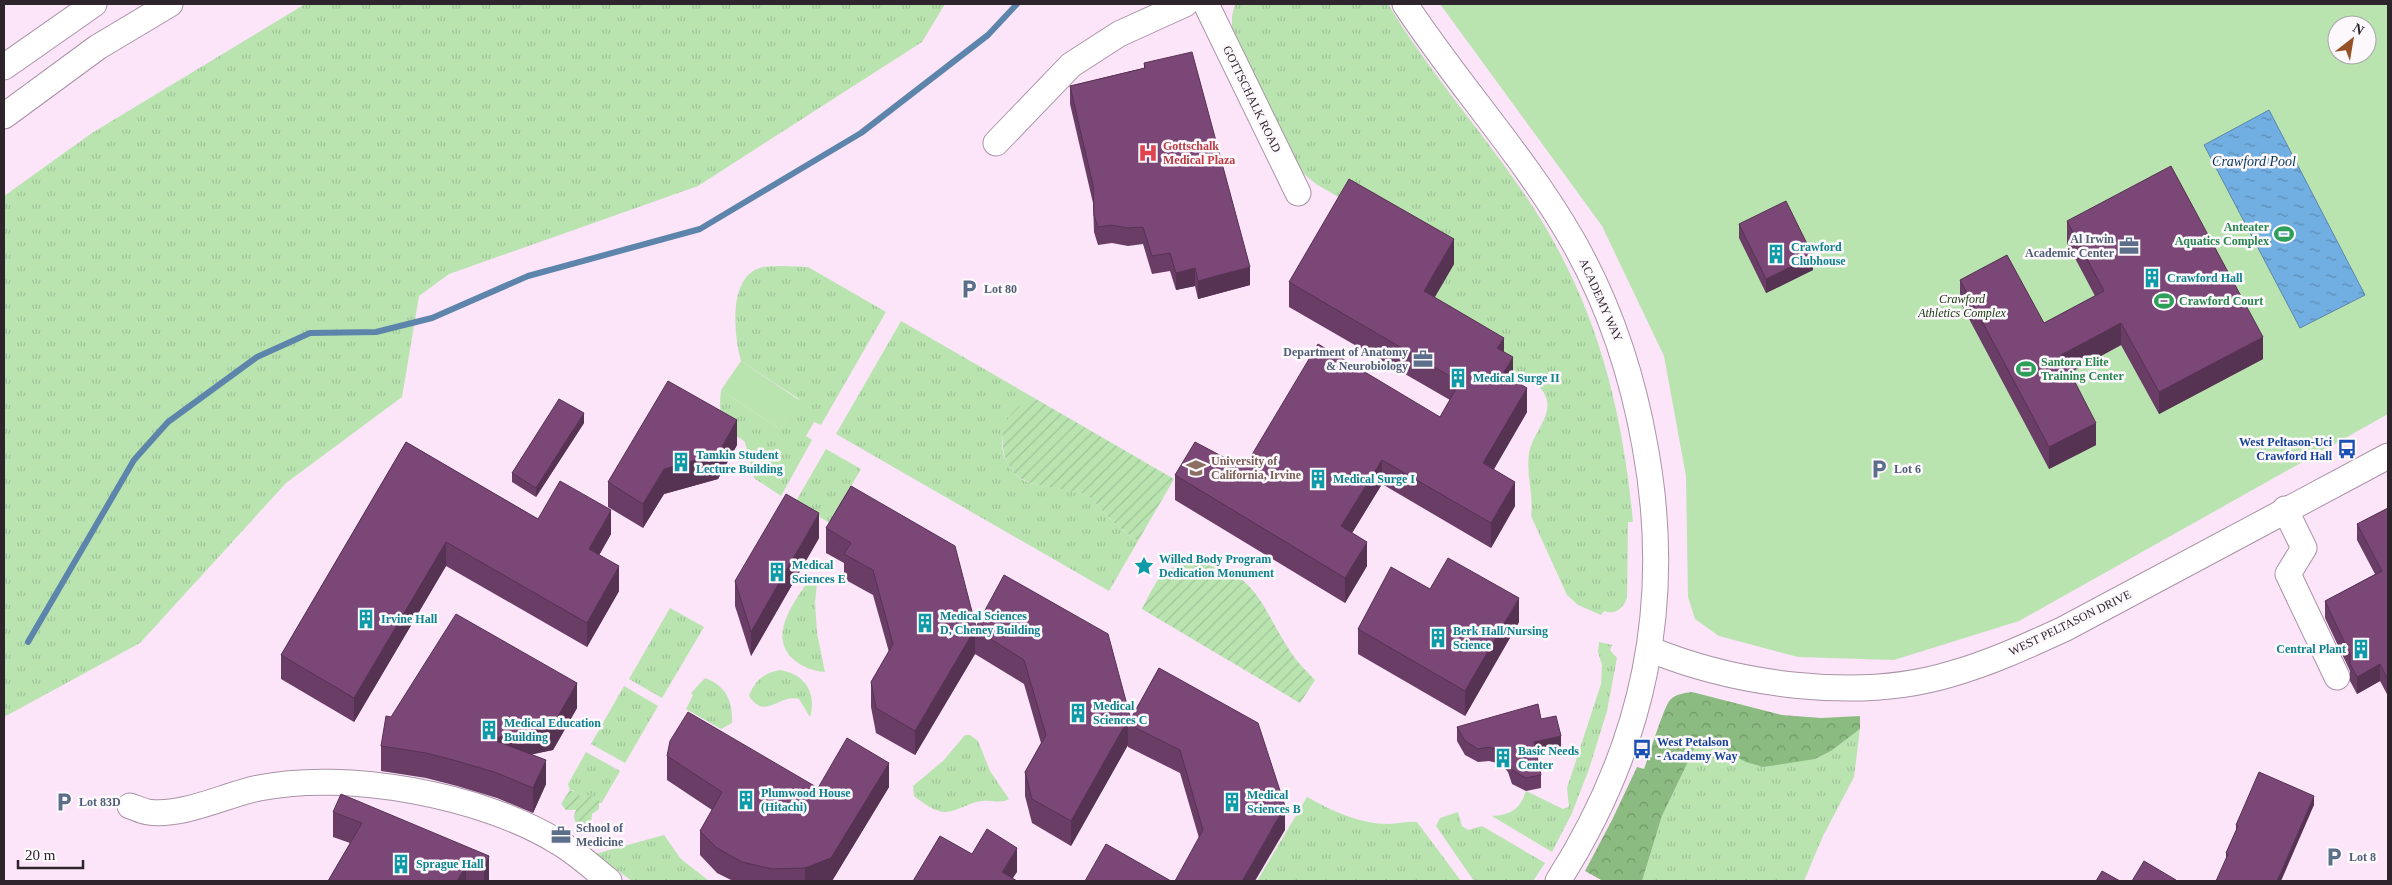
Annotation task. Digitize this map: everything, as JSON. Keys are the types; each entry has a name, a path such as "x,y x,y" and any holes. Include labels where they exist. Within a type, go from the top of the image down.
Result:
{"street":[{"path":"4,67 94,4"},
{"path":"4,116 98,47 170,4"},
{"path":"996,143 1072,65 1118,34 1185,4"},
{"name":"GOTTSCHALK ROAD","path":"1206,4 1298,193"},
{"name":"ACADEMY WAY","path":"1405,4 1539,188 1576,246 1610,315 1635,391 1654,494 1657,573 1650,648"},
{"name":"WEST PELTASON DRIVE","path":"1650,648 1683,662 1773,683 1820,688 1867,688 1909,683 1950,675 2011,653 2064,628 2388,456"},
{"path":"2285,509 2304,548 2288,574 2337,677"},
{"path":"1558,881 1594,819 1621,758 1650,648"},
{"path":"130,806 148,812 170,811 259,788 325,782 385,786 447,798 531,828 574,853 609,881"}],"green space":[{"path":"305,4 945,4 922,42 698,186 449,274 419,296 402,397 286,483 140,643 4,717 4,196 92,133"},
{"path":"1235,4 1388,4 1422,56 1516,181 1533,207 1555,244 1590,320 1603,358 1622,438 1633,522 1628,522 1627,598 1623,605 1615,612 1604,611 1601,615 1578,605 1567,595 1531,516 1532,500 1528,462 1532,445 1547,410 1544,394 1537,385 1424,316 1453,264 1316,184 1304,174 1296,163 1232,27"},
{"name":"Crawford Athletics Complex","path":"1440,4 2388,4 2388,414 2019,621 1894,660 1798,657 1719,636 1695,619 1688,597 1686,476 1664,356 1602,226"},
{"path":"763,267 808,267 886,312 821,425 814,422 806,436 812,440 781,496 754,478 745,442 725,427 721,417 720,406 721,390 780,429 799,399 741,361 736,336 736,307 738,293 743,281 751,272"},
{"path":"901,321 1036,399 1017,415 1005,431 1002,442 1004,455 1015,474 1020,478 1032,484 1071,490 1086,495 1125,532 1138,541 1109,591 836,434"},
{"path":"741,361 799,400 780,429 721,390"},
{"path":"1036,399 1174,479 1138,541 1125,532 1086,495 1079,492 1033,484 1017,475 1010,468 1003,448 1005,426 1009,417 1016,409"},
{"path":"826,449 861,469 830,523 795,503"},
{"path":"1190,563 1212,566 1230,572 1254,592 1293,655 1315,680 1300,703 1142,609 1155,585 1165,573 1172,568"},
{"path":"813,580 817,584 815,602 817,633 825,672 816,671 796,662 786,650 783,640 786,619 796,599 808,581"},
{"path":"670,608 704,627 662,698 629,679"},
{"path":"1599,642 1612,645 1610,650 1617,658 1607,711 1589,769 1572,813 1552,852 1492,816 1509,813 1514,810 1521,803 1526,791 1563,809 1569,807 1567,788 1601,684 1602,665 1598,652"},
{"path":"780,670 796,676 807,686 812,700 810,717 799,699 792,698 767,707 755,703 749,696 761,678 769,673"},
{"path":"705,678 718,685 727,695 729,701 732,723 721,729 686,709 693,695 691,693"},
{"path":"624,686 658,706 625,763 591,744"},
{"path":"1692,692 1782,715 1821,718 1860,716 1860,729 1831,751 1815,759 1763,767 1746,762 1703,739 1698,741 1662,816 1642,881 1603,881 1585,871 1637,767 1644,769 1667,704 1675,696"},
{"path":"1860,729 1854,777 1823,836 1804,881 1642,881 1662,816 1698,741 1703,739 1746,761 1815,759 1831,751"},
{"path":"965,735 970,735 978,741 990,771 1009,799 996,802 977,802 950,812 941,812 914,796 913,786 943,761"},
{"path":"586,752 620,771 601,804 582,801 573,790 570,790 568,784"},
{"path":"570,790 578,793 582,800 591,794 599,799 599,809 592,814 591,822 587,826 580,826 576,823 574,817 576,810 566,810 561,804"},
{"path":"1307,797 1336,812 1367,822 1389,824 1417,822 1461,881 1257,881"},
{"path":"1458,812 1462,826 1468,830 1482,826 1545,863 1533,881 1474,881 1436,826 1440,818"},
{"path":"664,835 681,859 709,881 632,881 595,854"}],"water":[{"name":"Crawford Pool","path":"2269,110 2365,295 2300,328 2204,145"}],"building":[{"name":"Gottschalk Medical Plaza","path":"1192,52 1250,267 1198,281 1195,268 1176,273 1170,253 1152,256 1143,227 1128,228 1112,225 1098,227 1094,215 1093,185 1070,86 1145,68 1144,63"},
{"path":"2171,166 2263,337 2159,392 2121,323 2061,355 2096,423 2049,447 1960,280 2007,255 2044,323 2104,291 2067,221"},
{"path":"1349,179 1454,239 1424,291 1504,338 1497,348 1513,357 1503,374 1527,388 1483,463 1515,482 1491,523 1382,460 1341,526 1367,542 1345,578 1175,475 1195,442 1244,468 1318,344 1440,417 1460,382 1289,282"},
{"name":"Crawford Clubhouse","path":"1786,201 1813,256 1766,279 1739,224"},
{"path":"668,381 737,420 718,454 664,469 643,504 608,482"},
{"path":"559,399 584,413 536,488 512,473"},
{"name":"Irvine Hall","path":"406,442 538,519 560,481 611,510 589,549 619,566 587,623 446,542 354,698 281,655"},
{"path":"851,486 955,546 976,627 1004,575 1108,634 1130,716 1071,821 1032,799 1025,772 1046,735 1024,660 975,629 915,731 876,708 871,682 893,644 873,570 844,554 851,543 826,528"},
{"path":"786,494 819,513 751,632 735,581"},
{"name":"Central Plant","path":"2388,508 2388,680 2380,664 2357,677 2350,664 2350,654 2325,601 2382,571 2357,524"},
{"name":"Berk Hall/Nursing Science","path":"1448,558 1519,598 1465,691 1358,629 1391,567 1430,589"},
{"name":"Medical Education Building","path":"456,614 577,683 553,725 491,739 546,760 533,788 497,773 457,761 426,753 381,746 386,716 391,717"},
{"name":"Medical Sciences B","path":"1159,668 1258,723 1285,806 1242,881 1175,881 1203,830 1180,750 1128,724"},
{"name":"Basic Needs Center","path":"1538,704 1541,719 1556,716 1561,736 1534,742 1541,775 1526,778 1512,770 1508,758 1501,751 1489,747 1478,749 1465,741 1457,727"},
{"name":"Plumwood House (Hitachi)","path":"688,712 818,788 847,738 889,763 831,858 805,868 772,869 742,862 717,848 700,831 722,792 667,756 670,741"},
{"path":"2259,772 2314,796 2277,881 2216,881 2238,826 2236,825"},
{"path":"341,794 489,856 484,870 466,866 457,881 328,881 362,823 333,812"},
{"path":"987,829 1017,848 1002,872 1017,881 913,881 940,836 972,854"},
{"path":"1106,844 1171,881 1085,881"},
{"path":"2144,861 2176,880 2132,881"},
{"path":"2102,871 2120,881 2096,881"}],"waterway":[{"path":"28,642 134,460 168,422 257,357 310,333 376,332 432,318 528,276 700,229 861,133 988,35 1017,4"}],"place":[{"name":"Gottschalk Medical Plaza","path":"1148,153"},
{"name":"Anteater Aquatics Complex","path":"2284,234"},
{"name":"Al Irwin Academic Center","path":"2129,246"},
{"name":"Crawford Clubhouse","path":"1776,254"},
{"name":"Crawford Hall","path":"2152,278"},
{"name":"Lot 80","path":"969,289"},
{"name":"Crawford Court","path":"2164,301"},
{"name":"Department of Anatomy & Neurobiology","path":"1423,359"},
{"name":"Santora Elite Training Center","path":"2026,369"},
{"name":"Medical Surge II","path":"1458,378"},
{"name":"West Peltason-Uci Crawford Hall","path":"2347,449"},
{"name":"Tamkin Student Lecture Building","path":"681,462"},
{"name":"University of California, Irvine","path":"1196,468"},
{"name":"Lot 6","path":"1879,469"},
{"name":"Medical Surge I","path":"1318,479"},
{"name":"Willed Body Program Dedication Monument","path":"1144,566"},
{"name":"Medical Sciences E","path":"777,572"},
{"name":"Irvine Hall","path":"366,619"},
{"name":"Medical Sciences D, Cheney Building","path":"925,623"},
{"name":"Berk Hall/Nursing Science","path":"1438,638"},
{"name":"Central Plant","path":"2361,649"},
{"name":"Medical Sciences C","path":"1078,713"},
{"name":"Medical Education Building","path":"489,730"},
{"name":"West Petalson - Academy Way","path":"1642,749"},
{"name":"Basic Needs Center","path":"1503,758"},
{"name":"Plumwood House (Hitachi)","path":"746,800"},
{"name":"Lot 83D","path":"64,802"},
{"name":"Medical Sciences B","path":"1232,802"},
{"name":"School of Medicine","path":"561,835"},
{"name":"Lot 8","path":"2334,857"},
{"name":"Sprague Hall","path":"401,864"}]}
